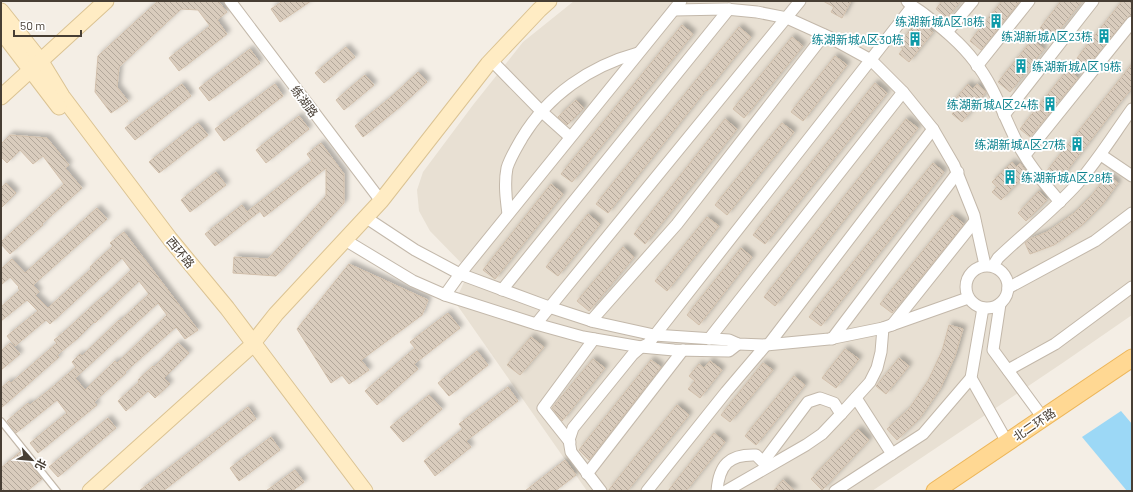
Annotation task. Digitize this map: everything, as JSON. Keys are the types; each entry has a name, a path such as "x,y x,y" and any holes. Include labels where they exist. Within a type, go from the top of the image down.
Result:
{"main road":[{"name":"北二环路","path":"935,491 1132,358"},
{"name":"北二环路","path":"954,491 1132,369"}],"street":[{"path":"1,97 106,1"},
{"name":"练湖路","path":"230,1 381,201"},
{"path":"90,491 251,346 276,314 381,201 491,60 549,1"},
{"path":"536,324 800,1"},
{"path":"947,32 972,1"},
{"path":"978,66 1029,1"},
{"path":"1004,115 1093,1"},
{"path":"601,491 571,452 570,442 573,428 633,354 641,347 648,344 871,60 909,4 922,12 947,32 978,66 1035,173 1060,202"},
{"path":"446,295 460,274 677,5 757,12 787,18 824,35 871,60 903,92 933,129 954,165 964,186 989,266"},
{"path":"502,290 729,9"},
{"name":"西环路","path":"1,11 35,65"},
{"path":"1025,155 1132,22"},
{"name":"西环路","path":"1,31 35,65 66,102 170,238 227,308 251,346 354,491"},
{"path":"570,442 543,408 589,338 593,322 677,224 824,35"},
{"path":"508,214 506,179 508,167 517,146 529,126 541,111 568,86 586,74 618,59 638,53"},
{"path":"491,60 541,111 570,137"},
{"path":"709,339 903,92"},
{"path":"989,266 1060,202 1078,183 1100,155 1132,109"},
{"path":"652,489 726,392 768,344 933,129"},
{"path":"1100,155 1132,176"},
{"path":"832,339 958,172"},
{"path":"1008,288 1095,241 1132,213"},
{"path":"366,217 416,250 460,274 593,322 654,336 729,340 738,344 768,344 832,339 888,326 968,298"},
{"path":"726,491 806,445 822,434 856,398 870,382 877,368 888,326 975,221"},
{"path":"345,240 406,278 446,295 536,324 589,338 641,347 729,351 738,344"},
{"path":"989,266 1000,270 1005,275 1008,281 1008,288 1006,297 1000,304 992,308 983,308 974,305 968,298 965,290 966,281 976,268 989,266"},
{"path":"1008,370 1055,344 1132,287"},
{"path":"1000,304 993,350 1043,418"},
{"path":"835,491 923,434 971,378 983,308"},
{"name":"西环路","path":"251,346 365,491"},
{"path":"587,474 683,350"},
{"path":"971,378 1007,442"},
{"path":"717,491 718,478 724,466 734,457 747,454 756,455 763,462 808,402 820,398 834,403 841,414"},
{"path":"856,398 892,454"}],"lane":[{"path":"1,421 57,491"}],"shaded area":[{"path":"574,1 1132,1 1132,315 872,491 587,491 455,302 469,271 430,231 419,211 417,190 423,172 473,105 523,42"}],"water":[{"path":"1121,411 1132,424 1132,491 1127,491 1082,437"}],"building":[{"path":"158,1 218,1 227,12 217,20 227,34 179,71 169,58 210,26 198,10 181,9 119,67 117,87 128,101 111,113 95,92 98,56"},
{"path":"283,1 311,1 280,22 271,9"},
{"path":"823,1 851,1 842,18 831,12 834,7"},
{"path":"942,1 961,1 947,18 936,9"},
{"name":"练湖新城A区18栋","path":"1002,1 1020,1 981,50 970,41"},
{"path":"1061,1 1082,1 1053,38 1040,28"},
{"name":"练湖新城A区23栋","path":"1122,1 1132,1 1132,14 1127,18 1087,67 1077,58"},
{"name":"练湖新城A区30栋","path":"915,24 920,27 923,24 933,32 909,62 899,54 903,49 898,45"},
{"path":"682,25 693,34 572,182 561,174"},
{"path":"739,27 751,37 707,91 706,90 608,213 596,204"},
{"path":"792,37 803,46 744,118 733,109"},
{"name":"练湖新城A区19栋","path":"1032,40 1044,49 1010,92 998,82"},
{"path":"346,47 355,57 324,83 315,73"},
{"path":"250,49 260,63 209,101 199,88"},
{"path":"835,56 847,65 803,121 791,112"},
{"name":"练湖新城A区27栋","path":"1132,64 1132,88 1058,182 1046,172"},
{"name":"练湖新城A区24栋","path":"1068,69 1078,78 1030,137 1020,129"},
{"path":"418,72 427,82 401,106 363,137 355,126 390,98"},
{"path":"365,75 374,85 344,110 336,100"},
{"path":"875,83 887,93 765,244 753,235"},
{"path":"182,84 191,96 135,140 125,128"},
{"path":"275,84 283,96 224,141 215,129"},
{"path":"968,84 973,89 977,84 986,92 962,122 952,114 956,109 951,104"},
{"path":"576,100 584,108 567,125 558,117"},
{"path":"299,116 309,129 266,163 256,150"},
{"path":"725,119 737,129 645,244 634,234"},
{"path":"906,119 918,128 775,306 764,297"},
{"path":"198,123 208,135 159,173 149,162"},
{"path":"782,123 794,132 727,215 715,205"},
{"path":"10,135 47,138 69,165 65,168 82,188 10,254 1,242 64,184 43,156 33,164 20,150 7,163 1,157 1,144"},
{"path":"321,143 344,174 344,203 276,276 233,273 234,257 268,259 326,196 326,168 264,217 260,211 215,246 205,234 242,205 247,212 312,161 307,154"},
{"name":"练湖新城A区28栋","path":"1012,162 1016,167 1020,163 1027,173 1001,200 992,192 997,187 992,182"},
{"path":"933,163 944,172 821,326 809,317"},
{"path":"216,172 226,185 190,212 181,200"},
{"path":"1107,175 1118,183 1102,205 1081,226 1054,245 1030,254 1025,243 1030,239 1047,232 1073,214 1092,195"},
{"path":"6,183 16,193 1,208 1,188"},
{"path":"551,184 563,194 495,279 483,270"},
{"path":"1039,191 1047,200 1026,221 1018,213"},
{"path":"97,208 107,219 33,285 39,292 35,295 48,308 91,269 90,267 113,246 110,243 124,232 198,330 185,339 176,327 125,372 126,373 94,402 97,405 38,453 30,443 67,413 57,400 16,433 7,421 28,403 30,405 48,391 76,367 72,362 80,354 82,356 119,320 120,321 149,294 139,281 95,323 94,322 77,339 57,355 59,357 1,408 1,388 9,381 11,383 57,343 54,340 102,298 131,270 122,258 50,324 46,320 15,346 7,336 38,311 27,300 1,321 1,307 20,290 10,277 1,285 1,269 12,259 25,273","holes":["158,303 167,315 117,363 115,361 85,390 75,378"]},
{"path":"588,214 600,224 558,276 546,267"},
{"path":"952,215 964,224 892,313 880,304"},
{"path":"707,217 719,226 667,291 655,281"},
{"path":"623,247 634,257 589,311 577,301"},
{"path":"741,248 752,257 699,325 687,315"},
{"path":"349,264 428,300 422,315 361,360 369,370 349,384 342,375 331,383 297,329"},
{"path":"448,313 460,328 414,364 418,369 377,405 365,391 415,348 410,342"},
{"path":"949,325 963,329 955,356 940,389 919,419 897,440 887,429 909,409 928,381 942,351"},
{"path":"531,337 544,347 520,375 507,365"},
{"path":"10,343 20,354 1,370 1,351"},
{"path":"178,343 189,353 164,378 170,384 155,398 148,391 126,411 118,401"},
{"path":"845,349 859,359 836,388 822,378"},
{"path":"477,351 488,365 449,396 438,383"},
{"path":"899,358 909,366 886,394 876,386"},
{"path":"593,359 605,368 562,421 552,408"},
{"path":"651,360 661,367 589,460 579,450"},
{"path":"710,361 722,370 700,398 688,389 695,381 689,376 699,364 704,368"},
{"path":"763,363 773,370 730,422 721,415"},
{"path":"794,376 805,385 756,445 745,436"},
{"path":"508,387 518,401 466,441 471,447 435,476 424,461 463,429 459,424"},
{"path":"429,395 442,409 403,442 390,427"},
{"path":"677,405 689,415 627,491 608,491"},
{"path":"248,407 256,419 163,491 139,491"},
{"path":"108,418 116,428 58,477 49,467"},
{"path":"858,429 869,440 822,490 811,479"},
{"path":"714,433 725,442 686,491 668,491"},
{"path":"271,437 280,450 239,481 230,468"},
{"path":"20,452 42,479 27,491 1,491 1,468"},
{"path":"565,460 576,475 555,491 525,491"},
{"path":"295,470 304,482 292,491 266,491"},
{"path":"783,480 795,491 773,491"}],"place":[{"name":"练湖新城A区18栋","path":"996,21"},
{"name":"练湖新城A区23栋","path":"1104,36"},
{"name":"练湖新城A区30栋","path":"915,39"},
{"name":"练湖新城A区19栋","path":"1021,66"},
{"name":"练湖新城A区24栋","path":"1050,104"},
{"name":"练湖新城A区27栋","path":"1077,144"},
{"name":"练湖新城A区28栋","path":"1010,177"}]}
